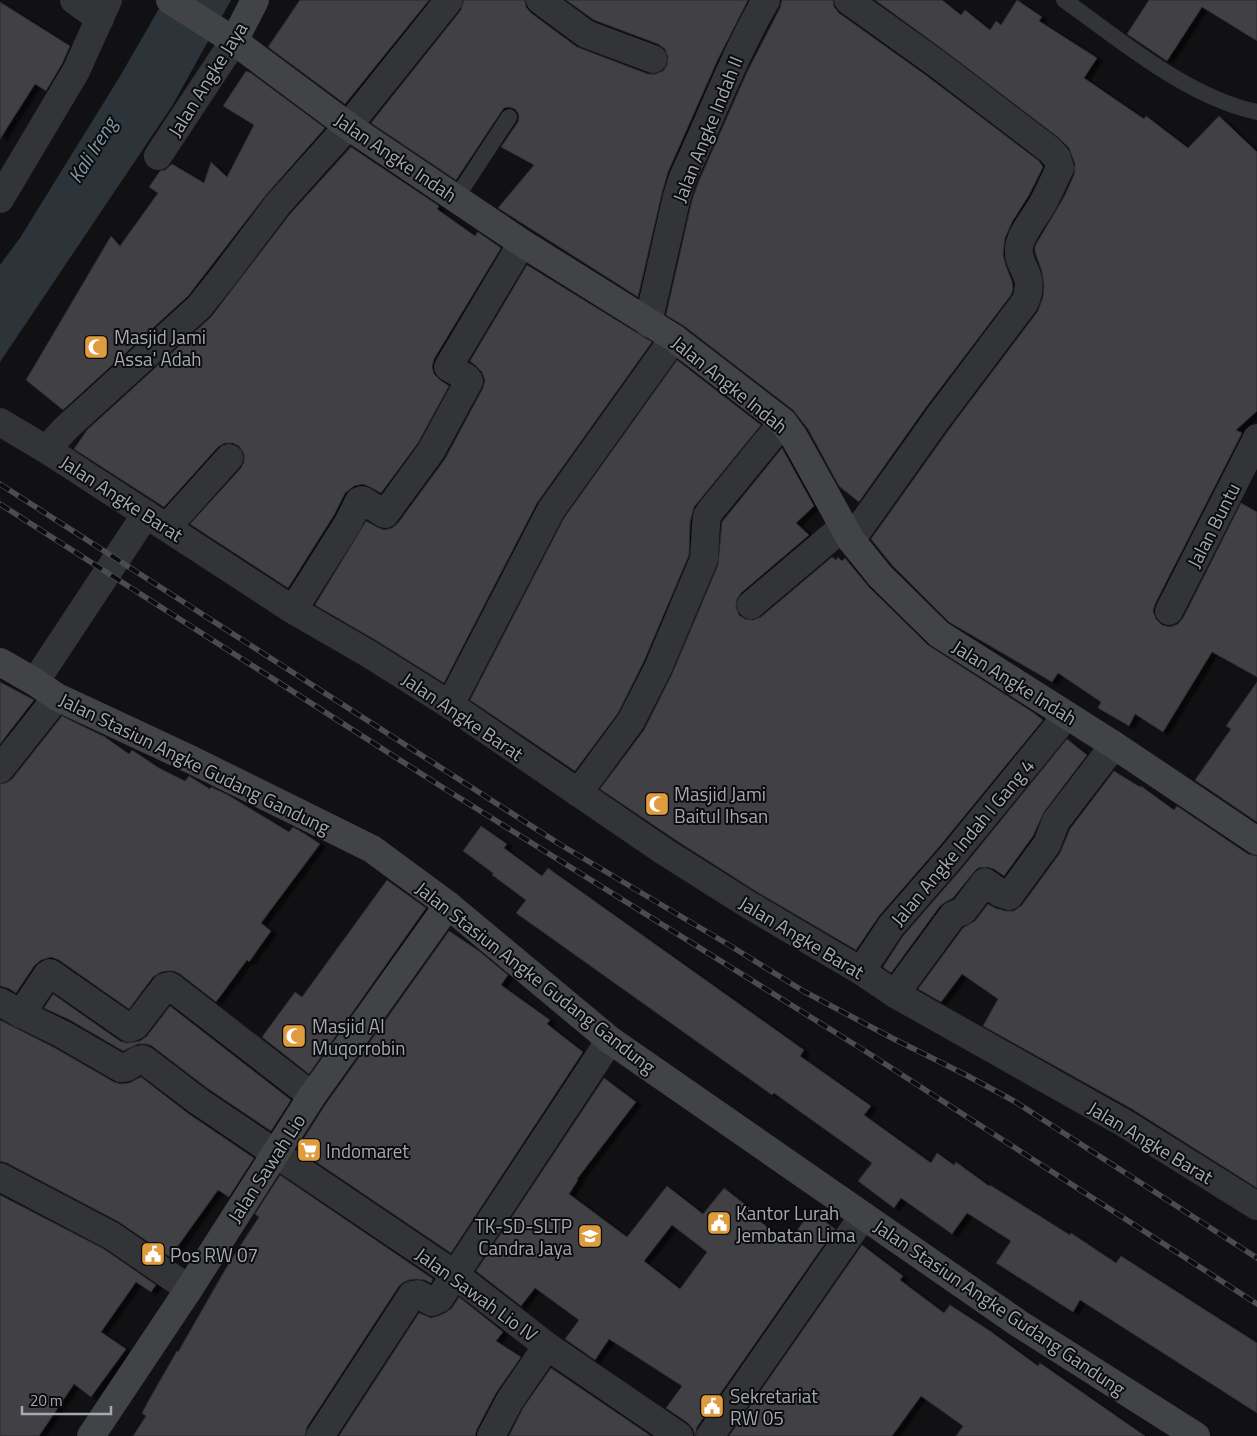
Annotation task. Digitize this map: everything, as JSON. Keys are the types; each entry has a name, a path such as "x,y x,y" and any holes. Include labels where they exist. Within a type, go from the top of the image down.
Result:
{"street":[{"path":"1,194 76,71 104,10 74,0"},
{"name":"Jalan Angke Indah","path":"170,0 226,35 348,126 522,242 674,338 783,422 794,437 847,534 880,576 939,634 1114,745 1257,841"},
{"name":"Jalan Angke Jaya","path":"158,156 226,35 255,0"},
{"name":"Jalan Angke Barat","path":"449,0 348,126 278,204 199,307 66,428 50,449 52,453 293,610 369,654 450,705 665,852 748,905 861,971 895,994 1124,1123 1257,1206"},
{"path":"540,0 586,34 653,59"},
{"name":"Jalan Angke Indah II","path":"648,323 677,196 683,178 734,59 766,0"},
{"path":"751,605 847,534 937,420 1025,302 1029,292 1029,285 1028,276 1019,254 1021,240 1060,168 1057,158 1050,150 936,63 848,0"},
{"path":"293,610 348,523 359,501 362,500 385,514 430,451 468,381 467,378 448,367 522,242"},
{"path":"450,705 551,510 674,338"},
{"path":"0,422 52,453"},
{"path":"578,793 631,721 658,668 704,559 707,516 783,422"},
{"name":"Jalan Buntu","path":"1170,611 1257,438"},
{"path":"35,682 156,521 229,458"},
{"name":"Jalan Stasiun Angke Gudang Gandung","path":"0,662 57,697 192,760 372,849 448,905 610,1040 1018,1323 1196,1436"},
{"path":"0,769 57,697"},
{"name":"Jalan Angke Indah I Gang 4","path":"861,971 891,926 951,857 1067,715"},
{"path":"895,994 953,915 963,911 985,882 1000,893 1009,896 1047,844 1056,821 1114,745"},
{"name":"Jalan Sawah Lio","path":"92,1436 189,1289 312,1096 448,905"},
{"path":"11,1008 50,973 129,1028 134,1026 165,986 170,986 312,1096"},
{"name":"Jalan Sawah Lio IV","path":"11,1008 62,1034 121,1068 127,1068 139,1059 143,1059 198,1101 274,1154 454,1274 548,1346 679,1436"},
{"path":"320,1436 412,1296 418,1294 432,1302 439,1299 610,1040"},
{"path":"0,1177 112,1236 189,1289"},
{"path":"710,1436 862,1216"},
{"path":"491,1436 510,1400 548,1346"}],"lane":[{"path":"1064,0 1179,81 1206,94 1257,112"},
{"path":"456,198 509,117"}],"water":[{"name":"Kali Ireng","path":"164,0 231,0 172,106 0,362 0,265 20,238 119,78"}],"building":[{"path":"300,0 429,0 345,104 268,47"},
{"path":"464,0 525,0 526,7 531,13 577,47 648,74 655,74 663,71 667,65 668,57 665,49 658,44 594,20 566,0 748,0 718,59 668,172 638,297 498,208 534,165 501,147 518,122 519,117 515,109 504,108 456,180 371,123 461,10"},
{"path":"782,0 833,0 834,7 839,13 927,76 1039,161 1043,167 1005,238 1003,254 1012,281 1013,289 1011,295 924,410 859,502 839,486 808,429 793,410 684,326 666,315 692,200 698,183 747,72 780,8"},
{"path":"875,0 942,0 961,15 965,10 990,30 996,21 1001,25 1017,0 1042,17 1039,21 1097,58 1084,78 1144,119 1146,116 1188,148 1219,116 1257,152 1257,411 1236,430 1242,433 1153,611 1156,619 1162,625 1170,627 1178,624 1183,618 1241,503 1257,512 1257,677 1212,652 1163,732 1135,714 1129,726 1098,708 1101,702 1058,673 1052,682 949,622 892,565 871,539 950,428 1038,311 1043,297 1044,285 1035,246 1064,197 1074,175 1075,164 1069,148 1059,138"},
{"path":"1149,0 1257,0 1257,41 1202,7 1167,61 1127,34"},
{"path":"0,2 70,46 46,91 35,84 0,139"},
{"path":"246,71 325,128 266,195 188,296 63,410 26,380 111,236 120,246 158,193 149,187 160,171 165,170 172,164 204,183 211,162 227,177 254,125 223,106"},
{"path":"351,147 439,206 437,209 475,236 478,232 501,248 434,359 432,367 434,374 449,386 418,443 381,493 363,484 354,486 345,493 334,515 288,588 190,524 241,468 244,462 244,454 239,446 233,443 225,443 218,447 164,507 74,449 87,430 211,317 290,214"},
{"path":"527,265 652,342 537,503 444,683 315,605 366,521 384,530 392,528 398,523 445,459 483,388 485,380 482,372 470,361"},
{"path":"677,360 761,425 694,507 690,522 689,555 644,661 618,713 575,771 470,700 564,518"},
{"path":"782,448 814,506 796,523 809,535 741,593 737,599 736,607 739,615 745,619 753,620 761,617 832,557 836,560 838,557 842,561 845,558 869,587 928,645 1043,720 939,847 879,916 856,950 757,892 600,789 644,730 672,674 718,565 722,522"},
{"path":"0,682 34,700 0,744"},
{"path":"1257,682 1257,822 1195,780 1231,729 1226,726"},
{"path":"62,716 105,737 129,754 132,750 159,768 185,781 189,776 210,789 211,787 228,795 289,832 293,827 320,844 261,923 271,931 249,962 247,960 216,1002 180,974 174,971 167,971 153,977 129,1009 59,960 51,957 41,960 34,966 16,993 0,986 0,784 12,779"},
{"path":"1067,739 1087,755 1044,812 1033,836 1004,876 994,869 987,867 978,868 953,898 940,906 891,973 883,967 903,936 963,867"},
{"path":"1114,771 1141,786 1174,810 1177,806 1248,854 1257,856 1257,1188 1132,1109 983,1026 998,999 962,974 941,1002 918,989 963,928 975,921 988,904 1005,911 1014,911 1022,905 1060,853 1070,829"},
{"path":"481,826 507,844 504,848 542,876 548,868 804,1050 800,1056 871,1106 864,1115 931,1163 937,1153 954,1165 956,1162 989,1186 1070,1235 1071,1233 1116,1263 1121,1256 1257,1343 1257,1413 1080,1300 1073,1312 996,1263 1011,1241 967,1213 952,1234 901,1198 894,1208 858,1181 872,1163 774,1093 772,1095 516,913 526,900 463,851"},
{"path":"387,880 426,908 309,1074 262,1037 295,992 302,997"},
{"path":"449,931 479,951 508,975 501,985 550,1020 547,1024 583,1052 451,1253 297,1149 325,1105"},
{"path":"53,994 120,1041 127,1043 140,1041 147,1036 170,1006 291,1100 271,1131 207,1088 152,1046 138,1044 123,1051 70,1020 44,1008"},
{"path":"0,1020 55,1048 114,1082 121,1084 129,1083 141,1077 189,1114 254,1158 229,1197 218,1190 170,1257 119,1222 0,1161"},
{"path":"604,1078 636,1102 577,1179 569,1194 627,1237 667,1186 703,1214 724,1188 752,1210 749,1213 788,1243 811,1211 835,1229 697,1427 695,1436 693,1429 688,1423 666,1408 682,1386 609,1339 595,1360 565,1339 579,1320 535,1288 521,1306 476,1271","holes":["672,1225 707,1252 680,1289 644,1261"]},
{"path":"280,1175 433,1279 431,1283 416,1279 404,1282 399,1286 307,1427 305,1436 133,1436 146,1416 142,1413 150,1398 229,1263 259,1217 255,1214"},
{"path":"0,1195 104,1249 156,1285 151,1292 136,1282 101,1332 126,1349 91,1397 74,1384 39,1436 0,1436"},
{"path":"862,1245 903,1276 900,1280 944,1313 950,1305 1038,1366 1040,1363 1145,1436 956,1436 963,1426 921,1396 892,1436 729,1436"},
{"path":"459,1297 503,1332 496,1341 521,1357 496,1393 475,1436 339,1436 419,1313 431,1318 438,1316 452,1308"},
{"path":"551,1368 651,1436 509,1436 523,1408"}],"railway":[{"path":"0,484 561,845 805,992 1014,1101 1257,1258"},
{"path":"0,504 442,787 865,1051 1257,1304"}],"place":[{"name":"Masjid Jami Assa' Adah","path":"96,347"},
{"name":"Masjid Jami Baitul Ihsan","path":"657,804"},
{"name":"Masjid Al Muqorrobin","path":"294,1036"},
{"name":"Indomaret","path":"309,1150"},
{"name":"Kantor Lurah Jembatan Lima","path":"719,1223"},
{"name":"TK-SD-SLTP Candra Jaya","path":"590,1236"},
{"name":"Pos RW 07","path":"153,1254"},
{"name":"Sekretariat RW 05","path":"712,1406"}]}
